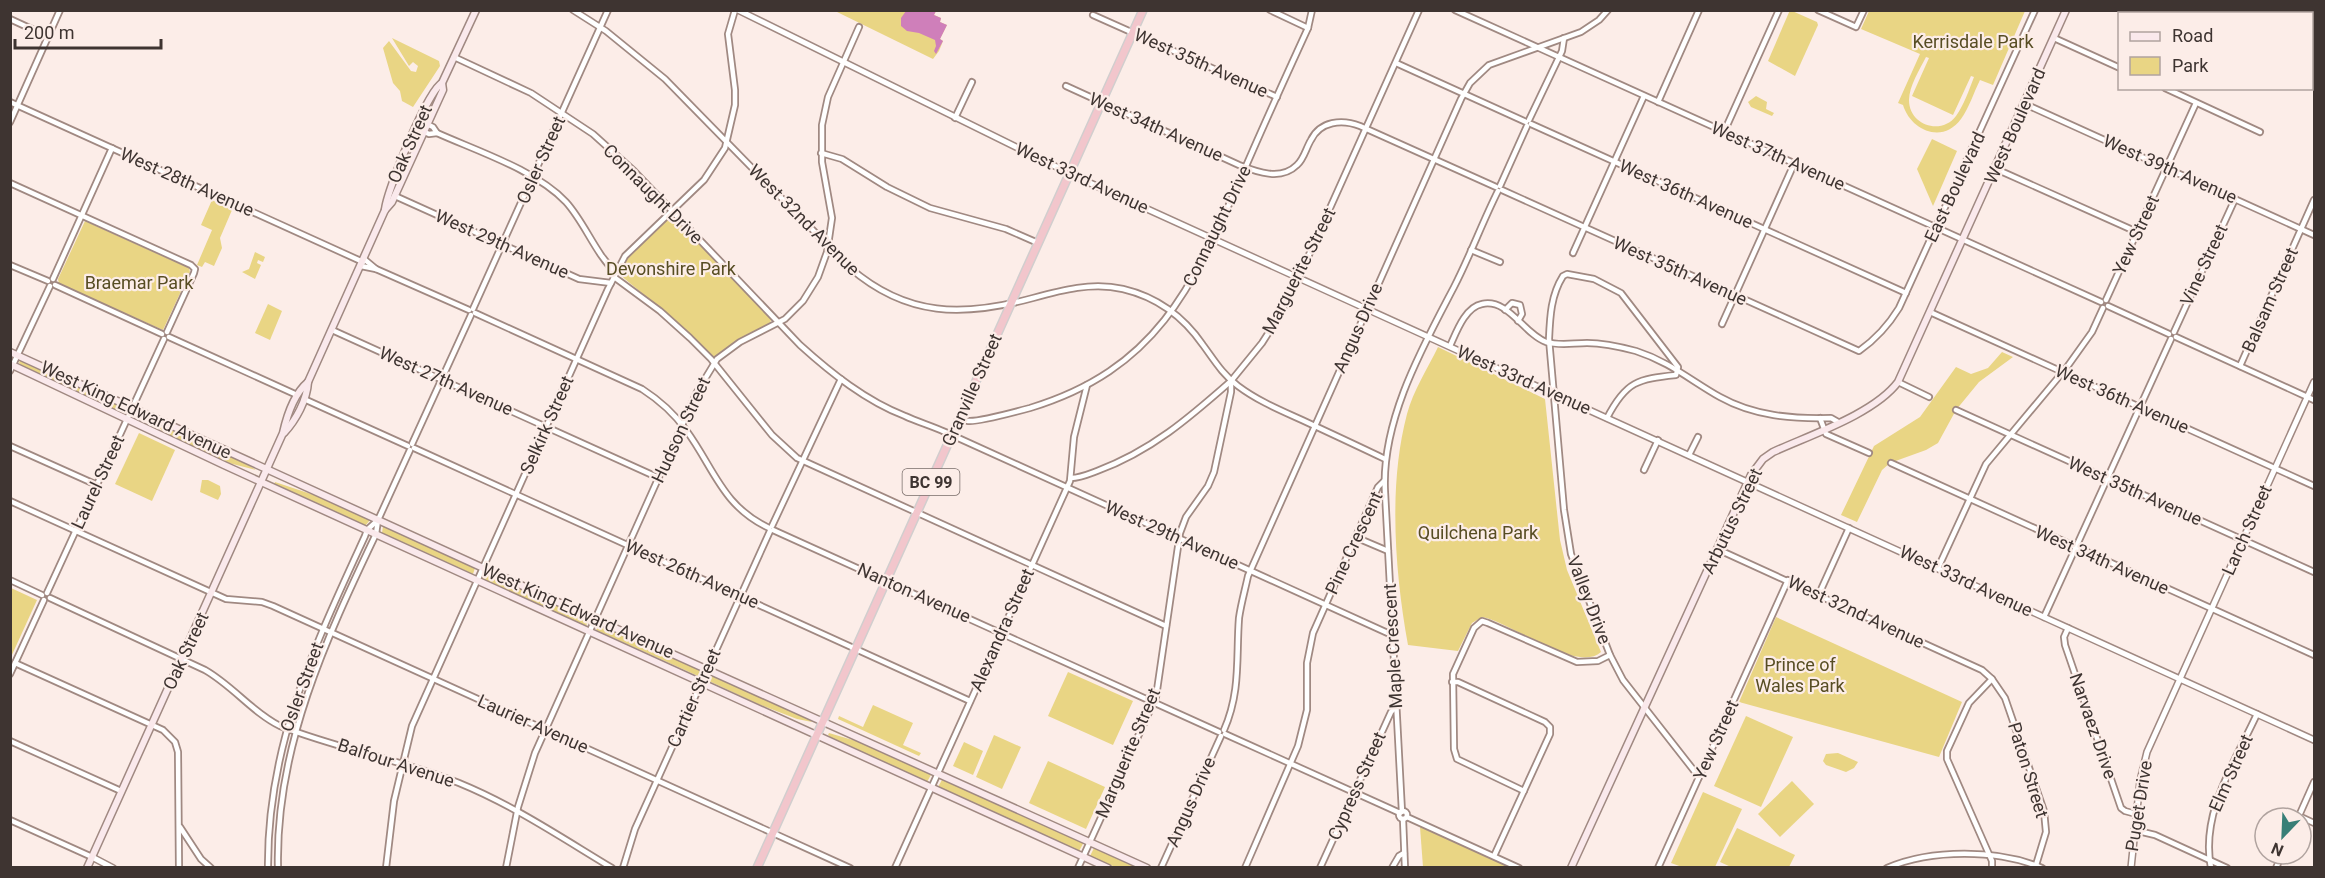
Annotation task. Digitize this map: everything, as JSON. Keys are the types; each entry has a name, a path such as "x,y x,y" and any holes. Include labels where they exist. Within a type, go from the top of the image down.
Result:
{"highway":[{"name":"Granville Street","path":"757,867 1143,10"}],"main road":[{"name":"Oak Street","path":"283,433 293,423 304,399 308,382 385,210 395,196 443,90 442,83 476,10"},
{"name":"West Boulevard","path":"1964,241 2066,10"},
{"name":"Oak Street","path":"385,210 386,200 419,120 436,86 442,83"},
{"name":"Arbutus Street","path":"1571,867 1748,482 1763,459 1773,452 1881,401 1898,382 1964,241"},
{"name":"West King Edward Avenue","path":"10,352 707,670 1147,867"},
{"name":"West King Edward Avenue","path":"11,367 1108,867"},
{"name":"Oak Street","path":"87,867 213,593 283,433 297,395 308,382"},
{"path":"157,434 160,421"}],"street":[{"path":"10,122 60,10"},
{"name":"West 32nd Avenue","path":"573,10 601,27 647,62 849,268 868,283 919,306 958,311 1011,303 1073,288 1096,286 1121,288 1149,297 1172,311 1192,330 1231,381 1254,398 1385,459"},
{"name":"Osler Street","path":"278,867 277,844 281,802 296,732 311,682 376,534 378,520 608,10"},
{"name":"West 33rd Avenue","path":"736,10 1069,174 2314,740"},
{"name":"Selkirk Street","path":"386,867 389,834 402,764 412,726 611,283 631,249 710,172 727,142 735,105 728,34 736,10"},
{"path":"1270,10 1308,28"},
{"name":"Connaught Drive","path":"959,418 968,421 1019,411 1064,396 1087,385 1104,375 1141,345 1172,311 1194,277 1214,239 1308,28 1312,10"},
{"name":"Marguerite Street","path":"1078,867 1154,702 1179,539 1186,517 1208,486 1214,472 1231,392 1231,381 1267,335 1299,278 1419,10"},
{"name":"West 37th Avenue","path":"1455,10 2314,400"},
{"name":"Angus Drive","path":"1161,867 1222,733 1236,693 1239,673 1239,615 1250,571 1464,94 1470,83 1489,65 1589,27 1608,10"},
{"path":"1658,102 1699,10"},
{"path":"1724,132 1779,10"},
{"path":"1818,10 1856,27 1864,10"},
{"name":"East Boulevard","path":"1859,351 1889,325 1906,293 2035,10"},
{"name":"West 35th Avenue","path":"1094,15 1276,97"},
{"path":"10,19 49,37"},
{"name":"Hudson Street","path":"507,867 525,779 545,729 697,392 714,363 740,342 779,323 803,301 823,264 832,218 821,153 822,125 826,107 843,62 860,27"},
{"name":"Pine Crescent","path":"1245,867 1298,746 1307,710 1309,651 1313,633 1355,537 1378,488 1384,481 1385,459 1394,417 1428,336 1471,250 1564,45 1564,38"},
{"path":"2055,38 2118,67"},
{"name":"Connaught Drive","path":"454,57 531,93 562,112 613,151 800,345 840,379 883,406 952,435"},
{"name":"West 36th Avenue","path":"1396,63 1906,293"},
{"path":"955,118 972,82"},
{"name":"West 34th Avenue","path":"1066,86 1263,173 1284,173 1299,164 1318,129 1340,121 1350,122 1366,129"},
{"path":"2169,90 2260,132"},
{"path":"1573,253 1644,96"},
{"name":"West 28th Avenue","path":"10,102 363,262"},
{"name":"Yew Street","path":"1938,568 1986,464 2063,372 2092,332 2196,103"},
{"name":"West 39th Avenue","path":"2025,104 2314,235"},
{"path":"419,120 433,127 437,133 533,177 553,190 573,209 615,275 674,323 714,363 772,435 802,461 1166,627"},
{"path":"416,128 429,134 437,133"},
{"name":"West 35th Avenue","path":"1366,129 1859,351"},
{"path":"11,367 112,148"},
{"path":"821,153 842,159 887,187 930,208 1006,229 1038,243"},
{"path":"1722,324 1794,164"},
{"path":"1996,169 2137,232"},
{"path":"10,183 82,215"},
{"name":"West 29th Avenue","path":"395,196 579,279 611,283"},
{"name":"Vine Street","path":"2044,617 2235,198"},
{"name":"Balsam Street","path":"2240,366 2314,200"},
{"name":"Laurel Street","path":"10,674 195,269 187,263 82,215"},
{"path":"1471,250 1500,262"},
{"name":"Nanton Avenue","path":"363,262 642,389 664,405 683,425 730,500 746,515 771,529 1354,793 1401,812"},
{"path":"10,265 297,395"},
{"path":"1555,394 1550,316 1555,292 1563,276 1572,274 1594,279 1621,293 1679,369"},
{"path":"1505,310 1512,303 1520,305 1522,314 1518,321"},
{"path":"1450,346 1468,314 1476,306 1494,304 1505,310 1536,337 1550,343 1556,345 1589,343 1635,351 1679,369 1722,398 1739,406 1776,416 1830,418 1838,422"},
{"name":"West 36th Avenue","path":"1930,312 2314,486"},
{"name":"West 27th Avenue","path":"332,330 659,478"},
{"path":"1607,418 1619,397 1630,386 1649,377 1676,375 1679,369"},
{"name":"Cartier Street","path":"622,867 635,829 840,379"},
{"path":"1071,478 1111,466 1156,441 1189,419 1231,381"},
{"path":"1898,382 1929,397"},
{"name":"Larch Street","path":"2180,679 2314,382"},
{"name":"Alexandra Street","path":"895,867 1071,478 1074,437 1087,385"},
{"name":"Valley Drive","path":"1555,394 1569,546 1610,655 1623,680 1699,777"},
{"name":"West 26th Avenue","path":"304,399 970,701"},
{"name":"West 35th Avenue","path":"1956,410 2314,572"},
{"path":"1820,418 1826,434 1869,453"},
{"name":"West 29th Avenue","path":"952,435 1392,635"},
{"path":"1689,455 1698,437"},
{"path":"1644,470 1658,440"},
{"path":"10,446 97,485"},
{"name":"West 34th Avenue","path":"1891,463 2314,655"},
{"name":"Maple Crescent","path":"1384,481 1401,812"},
{"name":"Laurier Avenue","path":"10,501 213,593 236,601 267,604 324,628 850,867"},
{"name":"Osler Street","path":"268,867 272,799 286,729 303,678 324,628 368,530 378,520"},
{"path":"1819,594 1849,528"},
{"path":"1355,537 1388,551"},
{"name":"West 32nd Avenue","path":"1717,549 1982,670 1992,679"},
{"name":"Balfour Avenue","path":"10,580 213,675 262,716 286,729 460,783 517,812 612,867"},
{"name":"Yew Street","path":"1658,867 1788,580"},
{"path":"1524,791 1457,759 1454,749 1453,674 1477,623 1488,622 1578,662 1598,662 1610,655"},
{"name":"Narvaez Drive","path":"2068,628 2064,637 2065,645 2121,808 2136,814"},
{"path":"15,663 167,733 176,745 179,867"},
{"path":"1992,679 1966,707 1947,751 1947,759 1992,867"},
{"name":"Paton Street","path":"1992,679 2005,698 2044,811 2046,832 2036,865"},
{"name":"Puget Drive","path":"2131,867 2143,765 2180,679"},
{"path":"1452,682 1458,682 1545,722 1550,727 1550,734 1494,856"},
{"name":"Cypress Street","path":"1320,867 1391,712 1396,707"},
{"name":"Elm Street","path":"2211,867 2209,830 2216,805 2257,714"},
{"path":"10,741 121,791"},
{"path":"2304,806 2314,782"},
{"path":"1401,812 1406,813 1405,867"},
{"path":"1405,818 1519,867"},
{"path":"10,820 113,867"},
{"path":"179,825 201,859 211,867"},
{"path":"2134,830 2155,835 2227,867"},
{"path":"1392,867 1404,853"},
{"path":"1887,867 1920,862 1941,855 1989,856 2042,867"}],"green space":[{"path":"1790,10 1817,22 1818,25 1795,76 1768,61"},
{"name":"Kerrisdale Park","path":"1869,10 2025,11 1993,85 1980,80 1961,119 1954,127 1937,132 1928,131 1913,122 1903,105 1898,103 1920,54 1861,29","holes":["1926,57 1929,58 1912,96 1953,115 1971,76 1974,77 1956,116 1950,122 1935,126 1927,125 1914,116 1909,100 1913,83"]},
{"path":"835,11 936,11 934,15 941,18 940,22 947,25 940,39 943,41 939,51 933,59"},
{"path":"392,38 439,61 440,66 413,107 402,101 400,91 393,83 383,48 389,41 411,71 416,72 418,66 413,62 409,66"},
{"path":"1756,96 1767,102 1766,109 1774,113 1772,116 1751,107 1748,102"},
{"path":"1932,139 1957,151 1933,206 1917,169"},
{"path":"212,200 232,210 220,238 222,248 214,266 205,262 202,267 197,265 212,230 201,225"},
{"name":"Devonshire Park","path":"669,217 674,218 771,319 770,325 738,341 713,358 671,317 620,275 625,260"},
{"name":"Braemar Park","path":"85,221 189,268 190,272 163,330 59,284 58,279"},
{"path":"255,252 265,257 263,262 258,260 257,263 261,265 255,279 242,272 249,269"},
{"path":"268,304 282,311 270,340 255,333"},
{"name":"Quilchena Park","path":"1438,347 1545,399 1560,540 1567,570 1601,652 1590,657 1576,657 1543,645 1482,617 1472,623 1458,651 1408,645 1397,559 1397,470 1410,405"},
{"path":"2002,352 2013,357 1979,382 1956,410 1938,443 1926,450 1890,463 1882,470 1857,522 1841,515 1874,446 1920,417 1956,367 1971,374 1988,368"},
{"path":"20,360 125,408 123,413 25,368 19,363"},
{"path":"162,426 256,470 225,462 164,434 160,428"},
{"path":"139,433 175,450 152,501 115,484"},
{"path":"202,480 208,480 220,486 221,494 218,500 200,492"},
{"path":"275,482 320,497 370,520 365,526 274,485"},
{"path":"383,526 475,568 473,574 382,533"},
{"path":"486,572 589,619 586,626 483,579"},
{"path":"11,588 37,600 11,657"},
{"name":"Prince of Wales Park","path":"1776,617 1962,702 1939,757 1739,702"},
{"path":"600,624 701,670 698,676 596,630"},
{"path":"1068,672 1133,701 1113,745 1048,716"},
{"path":"712,674 808,718 812,722 797,719 758,704 709,681"},
{"path":"873,705 913,723 903,745 921,753 919,756 838,719 839,716 863,727"},
{"path":"1746,716 1793,737 1761,807 1714,786"},
{"path":"829,733 873,746 932,773 927,782 834,740 828,735"},
{"path":"994,735 1021,747 1002,789 976,777"},
{"path":"964,742 983,751 973,775 953,766"},
{"path":"1838,753 1858,762 1854,768 1846,772 1826,765 1823,761 1826,754"},
{"path":"1048,761 1105,787 1086,829 1029,803"},
{"path":"943,778 1084,842 1079,851 938,787"},
{"path":"1792,781 1814,804 1780,837 1758,814"},
{"path":"1703,792 1742,809 1715,867 1682,867 1671,863"},
{"path":"1420,827 1510,867 1423,867"},
{"path":"1737,828 1795,855 1789,867 1731,867 1720,862"},
{"path":"1095,846 1141,867 1115,867 1090,856"}],"shaded area":[{"path":"906,11 936,11 934,15 941,18 940,22 947,25 940,39 943,41 936,54 935,40 907,31 901,26 901,18"}]}
